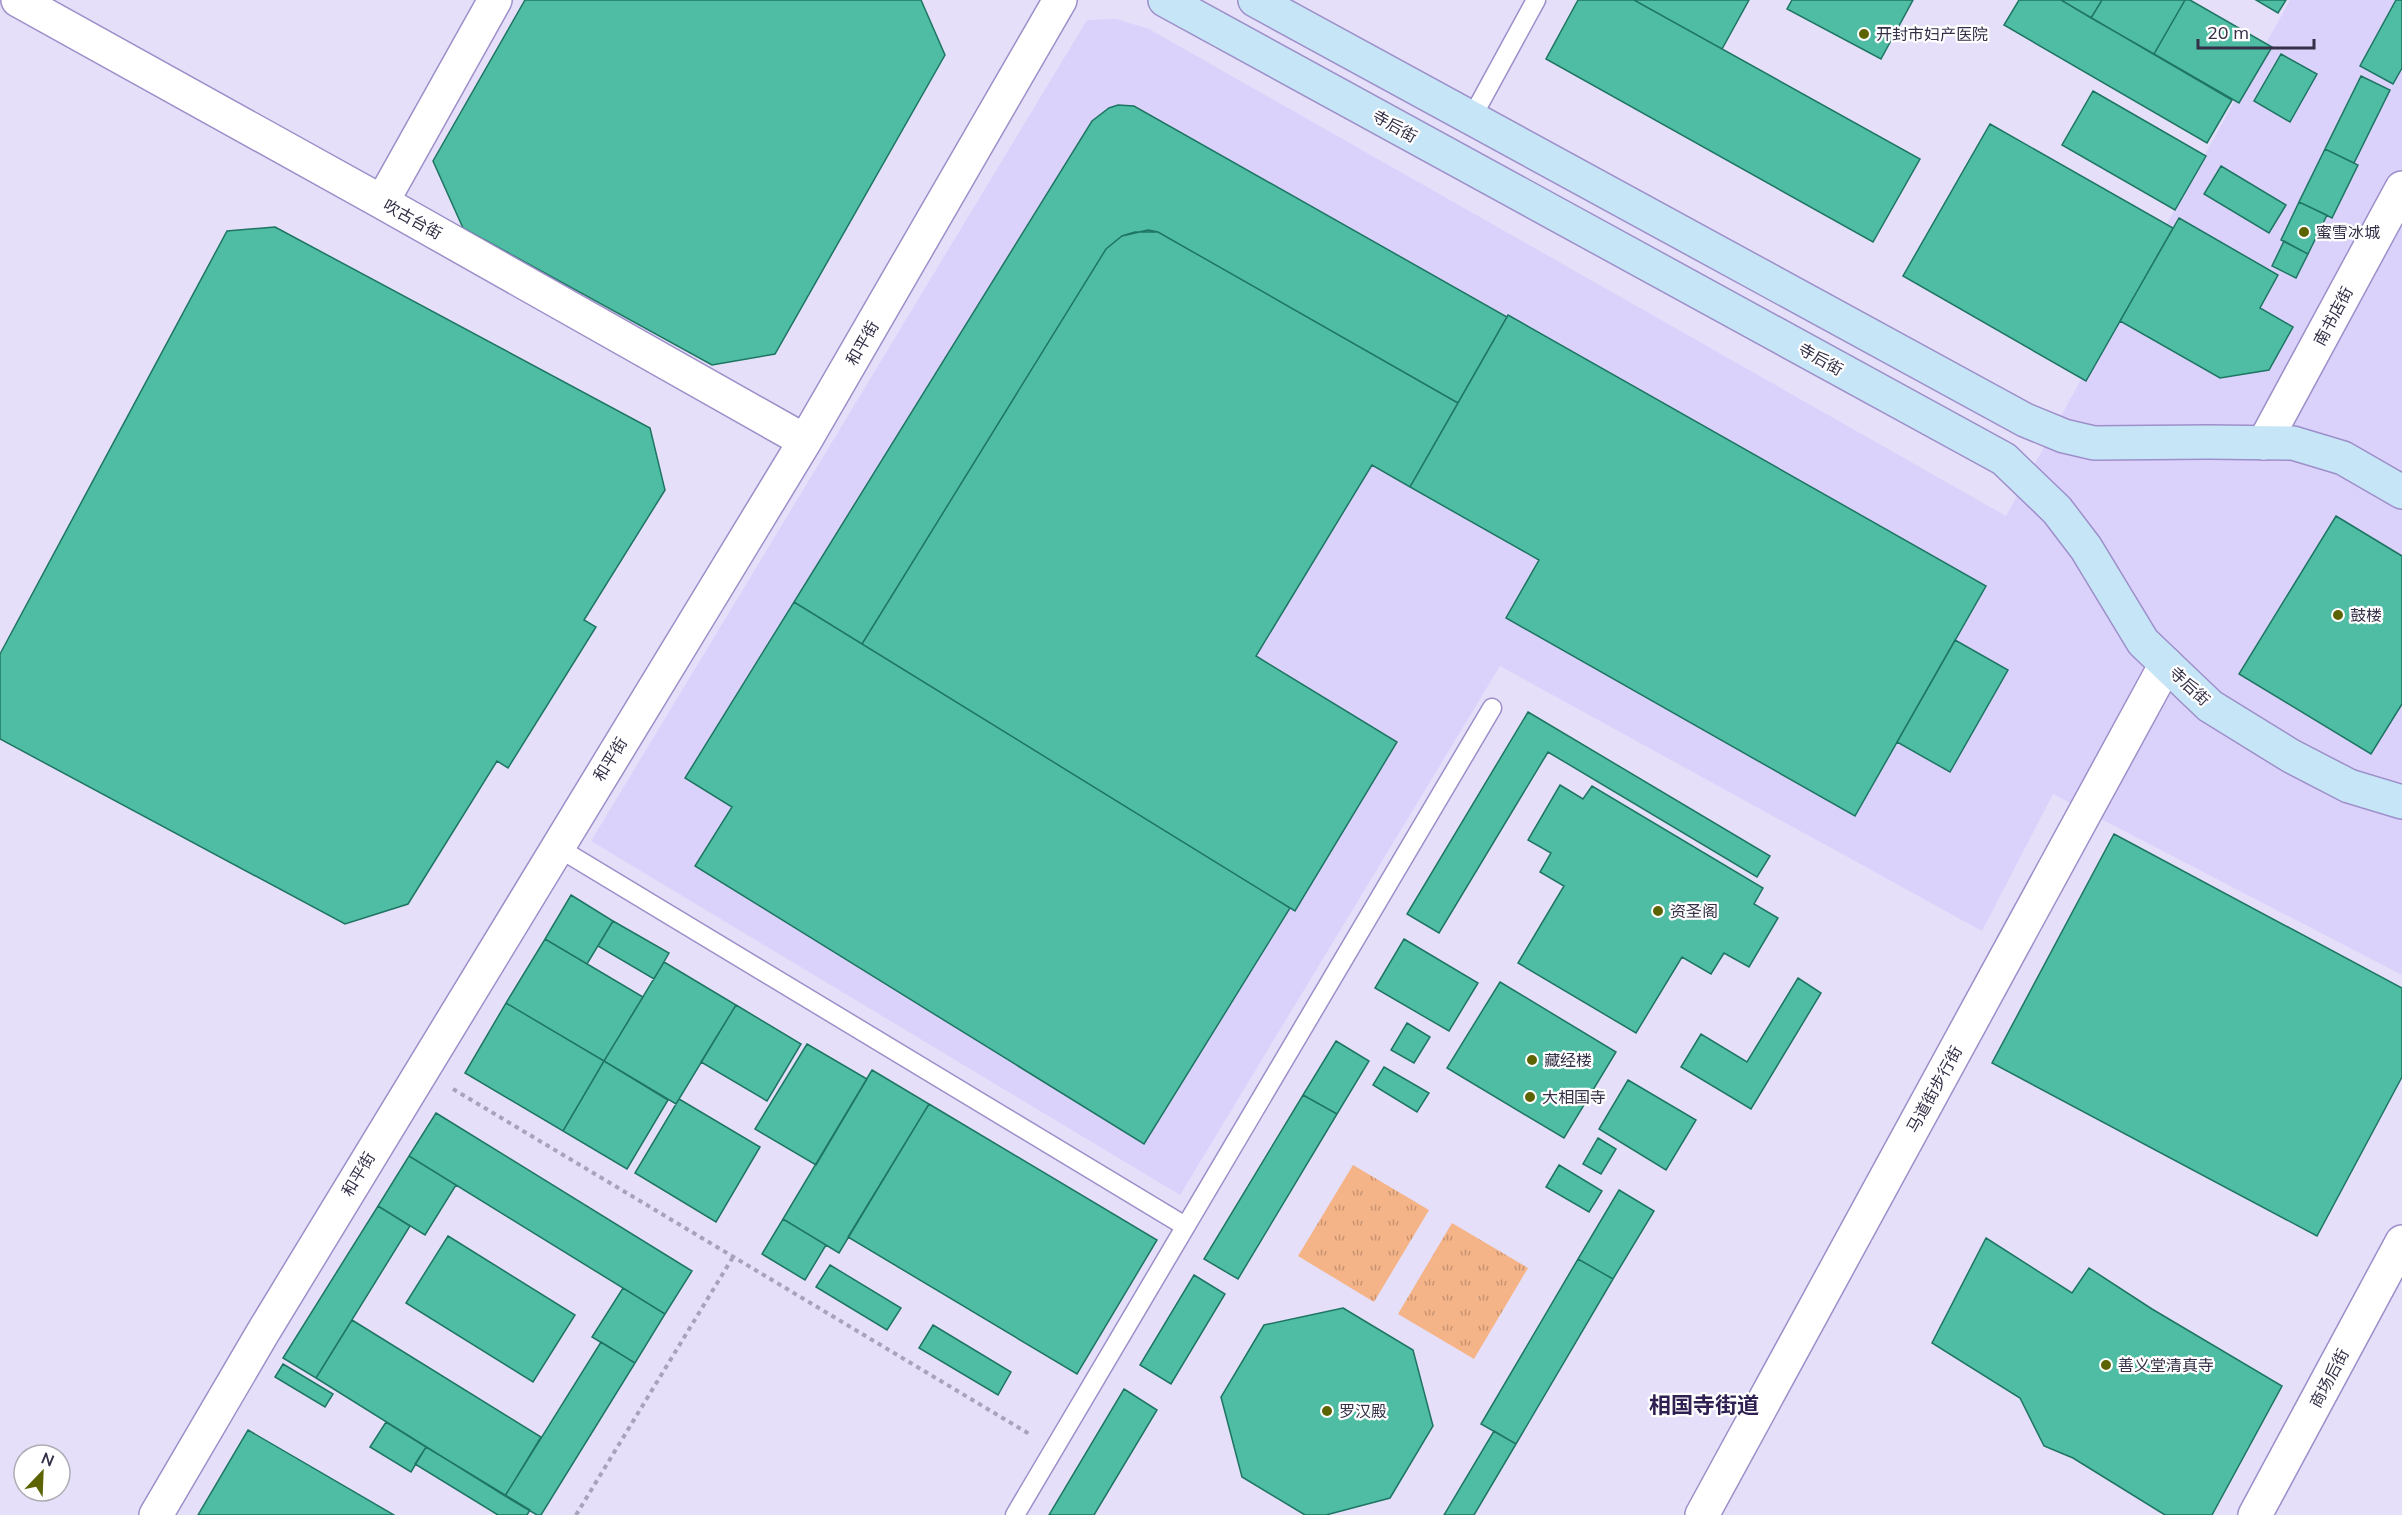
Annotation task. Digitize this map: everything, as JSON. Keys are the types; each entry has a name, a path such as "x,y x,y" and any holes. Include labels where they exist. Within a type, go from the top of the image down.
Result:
{"street":[{"name":"吹古台街","path":"18,0 382,201 805,441"},
{"path":"382,201 495,0"},
{"name":"和平街","path":"156,1515 421,1070 805,441 1060,0"},
{"name":"寺后街","path":"1165,0 2004,459 2057,510 2086,548 2143,642 2210,706 2291,756 2349,786 2402,802"},
{"path":"1256,0 2025,420 2064,436 2094,443 2293,443 2343,458 2402,492"},
{"name":"南书店街","path":"2264,443 2402,188"},
{"name":"马道街步行街","path":"1702,1515 2166,664"},
{"name":"商场后街","path":"2255,1515 2402,1242"}],"lane":[{"path":"1471,119 1536,0"},
{"path":"1015,1515 1492,708"},
{"path":"556,847 1185,1226"}],"path":[{"path":"421,1070 1054,1449"},
{"path":"576,1515 733,1257"}],"shaded area":[{"path":"2290,0 2402,0 2402,975 2053,794 1982,931 1500,666 1180,1195 591,841 1087,20 1116,19 1149,29 2006,516"}],"green space":[{"path":"1353,1165 1429,1210 1374,1302 1298,1256"},
{"path":"1452,1223 1528,1268 1474,1359 1398,1314"}],"building":[{"path":"525,0 921,0 945,55 775,354 712,365 463,228 433,161"},
{"path":"1578,0 1634,0 1920,159 1873,242 1546,59"},
{"path":"1634,0 1749,0 1722,49"},
{"name":"开封市妇产医院","path":"1792,0 1913,0 1881,59 1787,9"},
{"path":"2019,0 2061,0 2232,100 2207,143 2004,25"},
{"path":"2061,0 2102,0 2091,18"},
{"path":"2102,0 2185,0 2154,54 2091,18"},
{"path":"2185,0 2190,0 2272,47 2239,103 2154,54"},
{"path":"2256,0 2286,0 2278,13"},
{"path":"2396,0 2402,0 2402,68 2393,84 2360,66"},
{"path":"2281,54 2317,74 2290,122 2254,101"},
{"path":"2361,76 2390,90 2354,163 2325,149"},
{"path":"2093,91 2206,156 2175,210 2062,145"},
{"path":"1118,105 1134,106 1507,317 1458,403 1158,232 1135,232 1122,236 1106,249 862,644 794,602 1092,121 1109,108"},
{"path":"1990,124 2173,228 2086,381 1903,276"},
{"path":"2325,149 2358,165 2332,218 2299,202"},
{"path":"2221,166 2286,205 2269,233 2204,194"},
{"path":"2299,202 2327,215 2308,254 2281,240"},
{"path":"2179,218 2278,275 2260,308 2293,327 2269,370 2220,378 2120,321"},
{"path":"275,227 650,428 665,490 584,620 596,627 508,768 497,761 408,904 345,924 0,739 0,654 227,231"},
{"path":"1148,230 1158,232 1458,403 1410,487 1372,465 1256,656 1397,742 1295,911 862,644 1106,249 1122,236"},
{"path":"2284,241 2308,254 2296,278 2272,266"},
{"path":"1508,315 1986,586 1855,816 1506,618 1539,560 1410,487"},
{"name":"鼓楼","path":"2336,516 2402,556 2402,704 2371,754 2239,674"},
{"path":"794,602 1290,908 1144,1144 695,866 732,807 685,778"},
{"path":"1955,640 2008,670 1950,772 1897,742"},
{"path":"1528,712 1770,856 1757,877 1548,752 1439,933 1407,914"},
{"name":"资圣阁","path":"1560,785 1583,799 1592,786 1763,888 1754,904 1778,918 1749,967 1724,953 1711,974 1682,957 1636,1033 1518,963 1564,886 1540,872 1551,853 1528,840"},
{"path":"2114,834 2402,988 2402,1077 2317,1236 1992,1063"},
{"path":"571,895 613,921 587,964 545,939"},
{"path":"613,921 669,953 654,979 598,946"},
{"path":"545,939 643,997 604,1061 506,1003"},
{"path":"1404,939 1478,983 1449,1031 1375,988"},
{"path":"664,962 736,1005 676,1104 604,1061"},
{"path":"1798,978 1821,993 1751,1109 1681,1067 1701,1034 1747,1062"},
{"name":"藏经楼","path":"1500,982 1616,1052 1564,1138 1447,1068"},
{"path":"506,1003 604,1061 563,1131 465,1073"},
{"path":"736,1005 801,1044 767,1101 701,1062"},
{"path":"1407,1023 1430,1037 1414,1063 1391,1050"},
{"path":"1336,1041 1369,1061 1337,1114 1303,1095"},
{"path":"807,1044 867,1079 816,1165 755,1129"},
{"path":"604,1061 668,1100 627,1169 563,1131"},
{"path":"1384,1067 1429,1093 1417,1112 1373,1085"},
{"path":"872,1070 929,1104 839,1253 783,1219"},
{"path":"1628,1080 1696,1120 1666,1170 1599,1129"},
{"path":"1303,1095 1337,1114 1238,1279 1204,1259"},
{"path":"679,1099 760,1147 716,1222 635,1173"},
{"path":"929,1104 1157,1240 1077,1374 848,1237"},
{"path":"436,1113 692,1271 665,1314 409,1156"},
{"path":"1598,1138 1616,1149 1601,1174 1583,1164"},
{"path":"409,1156 456,1185 425,1235 378,1206"},
{"path":"1559,1165 1602,1191 1589,1212 1546,1187"},
{"path":"1619,1190 1654,1211 1613,1279 1578,1259"},
{"path":"378,1206 410,1226 316,1378 283,1358"},
{"path":"783,1219 826,1245 805,1280 762,1254"},
{"path":"448,1236 575,1315 533,1382 406,1303"},
{"name":"善义堂清真寺","path":"1986,1238 2072,1293 2089,1268 2152,1309 2282,1386 2212,1515 2165,1515 2073,1458 2044,1446 2020,1398 1932,1343"},
{"path":"1578,1259 1613,1279 1516,1444 1481,1424"},
{"path":"830,1265 901,1308 887,1330 816,1287"},
{"path":"1194,1275 1225,1294 1171,1384 1140,1365"},
{"path":"623,1288 665,1314 635,1363 592,1337"},
{"name":"罗汉殿","path":"1343,1308 1413,1350 1433,1426 1390,1498 1326,1515 1305,1515 1242,1477 1221,1397 1264,1325"},
{"path":"352,1320 541,1437 505,1496 316,1378"},
{"path":"933,1325 1011,1372 998,1395 919,1348"},
{"path":"601,1342 635,1363 541,1515 537,1515 505,1496"},
{"path":"283,1364 333,1394 325,1407 275,1377"},
{"path":"1124,1389 1157,1410 1094,1515 1049,1515"},
{"path":"386,1422 426,1447 411,1472 370,1447"},
{"path":"248,1430 394,1515 198,1515"},
{"path":"1494,1431 1516,1444 1474,1515 1444,1515"},
{"path":"426,1447 530,1510 527,1515 498,1515 415,1464"}],"place":[{"name":"开封市妇产医院","path":"1864,34"},
{"name":"蜜雪冰城","path":"2304,232"},
{"name":"鼓楼","path":"2338,615"},
{"name":"资圣阁","path":"1658,911"},
{"name":"藏经楼","path":"1532,1060"},
{"name":"大相国寺","path":"1530,1097"},
{"name":"善义堂清真寺","path":"2106,1365"},
{"name":"罗汉殿","path":"1327,1411"}],"district":[{"name":"相国寺街道","path":"1704,1405"}]}
